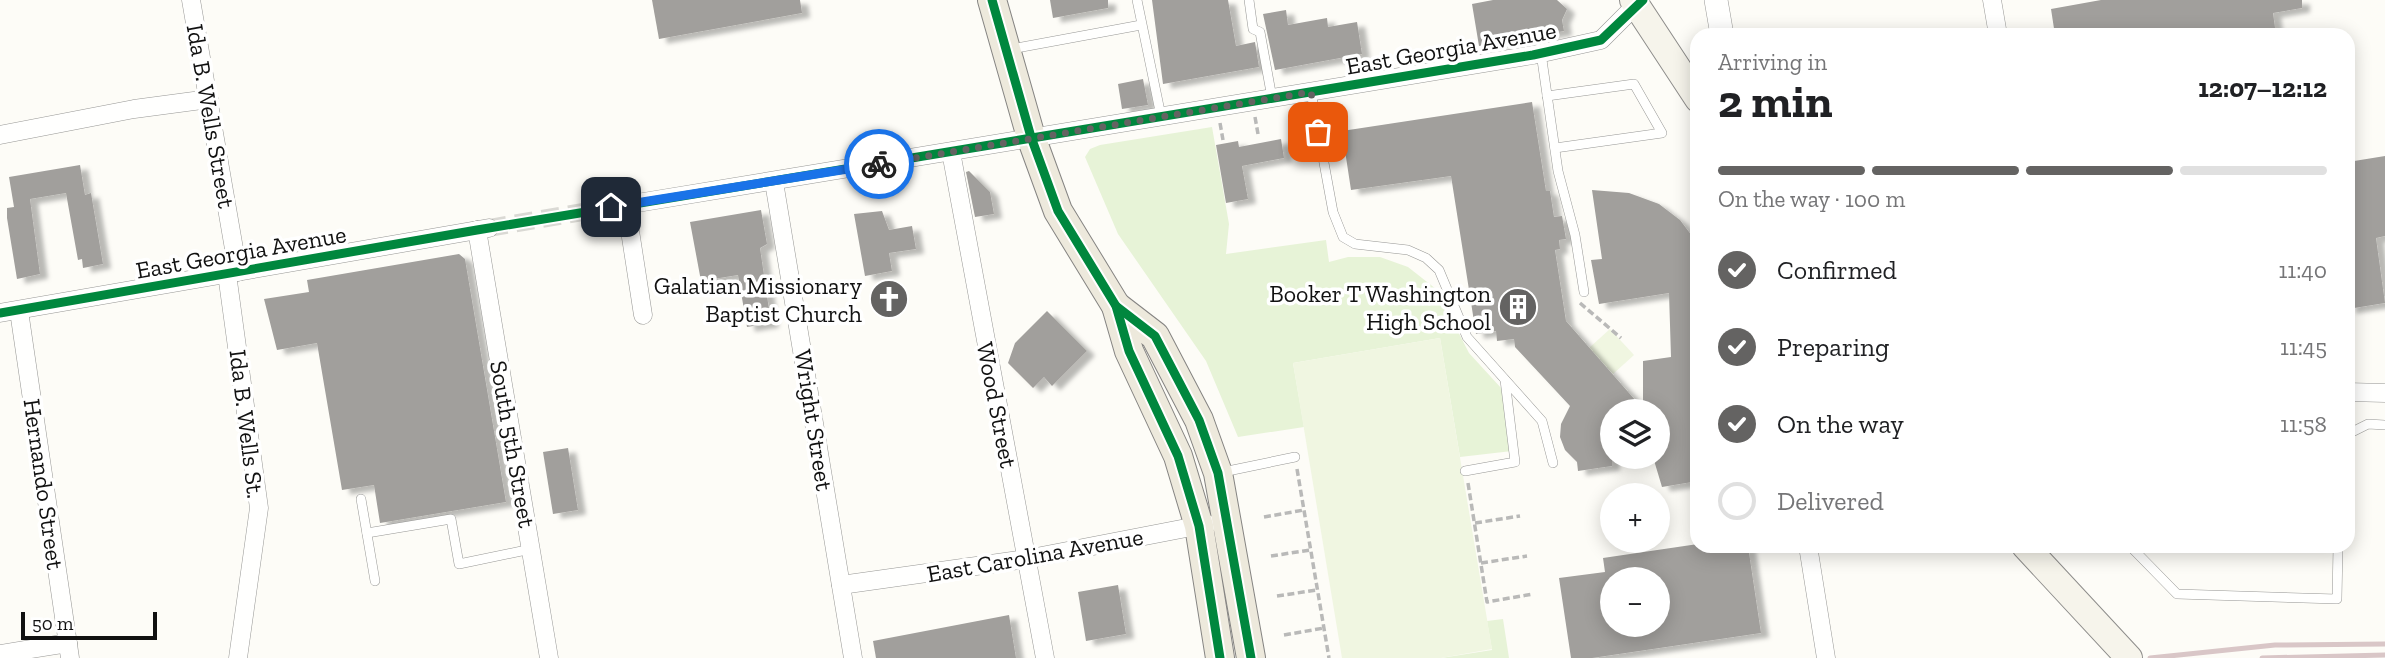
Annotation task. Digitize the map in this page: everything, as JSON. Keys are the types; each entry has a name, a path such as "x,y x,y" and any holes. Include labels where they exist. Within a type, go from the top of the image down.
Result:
{"main road":[{"path":"992,0 1031,137 1058,211 1116,306 1129,351 1178,456 1199,526 1220,658"},
{"path":"1635,1 1690,87"},
{"path":"1116,306 1155,336 1199,420 1218,473 1251,658"},
{"path":"2032,553 2129,658"}],"street":[{"name":"Ida B. Wells Street","path":"191,0 209,99 233,273"},
{"path":"1716,0 1721,28"},
{"path":"1992,0 1996,28"},
{"name":"East Georgia Avenue","path":"595,210 1541,53 1601,40 1635,1"},
{"path":"0,135 134,109 209,99"},
{"name":"Wood Street","path":"951,152 1045,658"},
{"name":"Wright Street","path":"774,182 853,658"},
{"path":"626,205 643,315"},
{"name":"East Georgia Avenue","path":"0,313 483,229"},
{"name":"South 5th Street","path":"483,229 549,658"},
{"name":"Ida B. Wells St.","path":"233,273 258,508 238,658"},
{"name":"Hernando Street","path":"19,310 69,651"},
{"path":"2355,392 2385,393"},
{"name":"East Carolina Avenue","path":"841,585 1026,559 1228,520"},
{"path":"1809,553 1826,658"},
{"path":"0,654 69,651"}],"lane":[{"path":"1137,0 1161,116"},
{"path":"1249,0 1253,29 1260,32 1272,98"},
{"path":"1006,50 1141,25"},
{"path":"1541,53 1555,148 1575,234 1584,292"},
{"path":"1547,96 1634,84 1662,134 1555,148"},
{"path":"1311,92 1333,212 1343,237 1355,244 1395,247 1426,258 1438,270 1466,337 1542,421 1553,463"},
{"path":"1465,471 1515,462 1505,379"},
{"path":"2355,430 2368,424 2385,425"},
{"path":"1218,473 1295,457"},
{"path":"361,499 376,581"},
{"path":"367,533 451,519 459,564 531,549"},
{"path":"2137,553 2177,594 2337,599 2338,553"}],"path":[{"path":"1254,115 1258,134"},
{"path":"1219,121 1223,140"},
{"path":"1584,292 1580,303 1584,309 1621,338"},
{"path":"1295,457 1329,658"},
{"path":"1465,471 1487,602 1533,594"},
{"path":"1264,517 1304,510"},
{"path":"1475,523 1520,516"},
{"path":"1271,556 1310,550"},
{"path":"1481,563 1527,556"},
{"path":"1277,596 1317,590"},
{"path":"1284,635 1324,628"}],"green space":[{"path":"1212,127 1229,224 1226,254 1326,240 1329,262 1348,257 1380,257 1408,267 1436,289 1469,353 1502,389 1512,451 1460,457 1440,338 1293,363 1304,427 1238,437 1206,361 1118,234 1085,157 1090,149 1100,145"},
{"path":"1610,329 1634,355 1613,374 1589,348"},
{"path":"1440,338 1492,649 1441,658 1342,658 1293,363"},
{"path":"1503,619 1509,658 1441,658 1492,650 1487,621"}],"building":[{"path":"652,0 800,0 802,13 659,39"},
{"path":"1050,0 1108,0 1108,8 1053,18"},
{"path":"1152,0 1228,0 1236,46 1255,42 1259,67 1163,84"},
{"path":"1493,0 1557,0 1567,9 1562,20 1564,31 1479,46 1472,4"},
{"path":"2101,0 2302,0 2302,8 2273,13 2275,28 2054,28 2051,9"},
{"path":"1286,10 1288,25 1327,18 1328,27 1357,22 1362,54 1275,70 1263,14"},
{"path":"1143,79 1148,105 1122,109 1118,84"},
{"name":"Booker T Washington High School","path":"1532,102 1546,191 1550,191 1554,217 1562,216 1566,239 1559,240 1560,249 1555,250 1566,321 1634,399 1600,399 1600,468 1578,471 1577,462 1565,450 1560,437 1561,424 1570,406 1515,347 1514,339 1497,341 1496,331 1476,334 1451,176 1351,190 1342,131"},
{"path":"1281,139 1284,158 1242,166 1248,199 1226,203 1216,145 1238,141 1239,147"},
{"path":"2385,156 2385,236 2376,238 2385,303 2355,308 2355,161"},
{"path":"80,165 85,195 91,193 103,264 83,268 82,259 78,260 66,193 30,199 40,274 17,279 7,218 7,208 14,207 9,177"},
{"path":"969,171 990,192 994,214 975,217 966,172"},
{"name":"Booker T Washington High School","path":"1592,190 1629,193 1659,204 1680,220 1690,233 1690,482 1670,486 1670,483 1661,483 1657,469 1670,469 1670,399 1643,399 1643,361 1671,357 1669,293 1599,304 1591,260 1602,259"},
{"path":"761,210 767,244 760,248 771,323 747,327 738,275 701,281 690,222"},
{"path":"882,211 889,230 912,226 916,249 889,253 892,271 865,276 854,214"},
{"path":"459,254 465,259 506,502 380,523 374,485 342,490 317,343 277,350 264,299 309,292 307,280"},
{"path":"1047,311 1087,351 1052,386 1044,377 1033,388 1008,363 1015,343"},
{"path":"568,448 578,510 553,514 543,452"},
{"path":"1690,545 1690,553 1749,553 1761,633 1592,658 1571,658 1559,578 1600,573 1600,637 1670,637 1670,567 1604,567 1603,558 1637,553 1670,553 1670,548"},
{"path":"1118,585 1126,634 1086,641 1078,592"},
{"path":"1009,615 1016,658 876,658 873,641"}],"tunnel":[{"path":"489,228 595,210"}],"railway":[{"path":"2150,658 2275,645 2385,644"},
{"path":"2262,658 2385,655"}],"cycle path":[{"path":"992,0 1031,137 1058,211 1116,306 1129,351 1178,456 1199,526 1220,658"},
{"path":"0,313 477,230 1533,55 1601,40 1643,0"},
{"path":"1116,306 1155,336 1199,420 1218,473 1251,658"}],"way so far":[{"path":"879,164 1311,92 1318,132"}],"place":[{"name":"Galatian Missionary Baptist Church","path":"889,299"},
{"name":"Booker T Washington High School","path":"1518,307"}],"route":[{"path":"611,207 879,164"}]}
